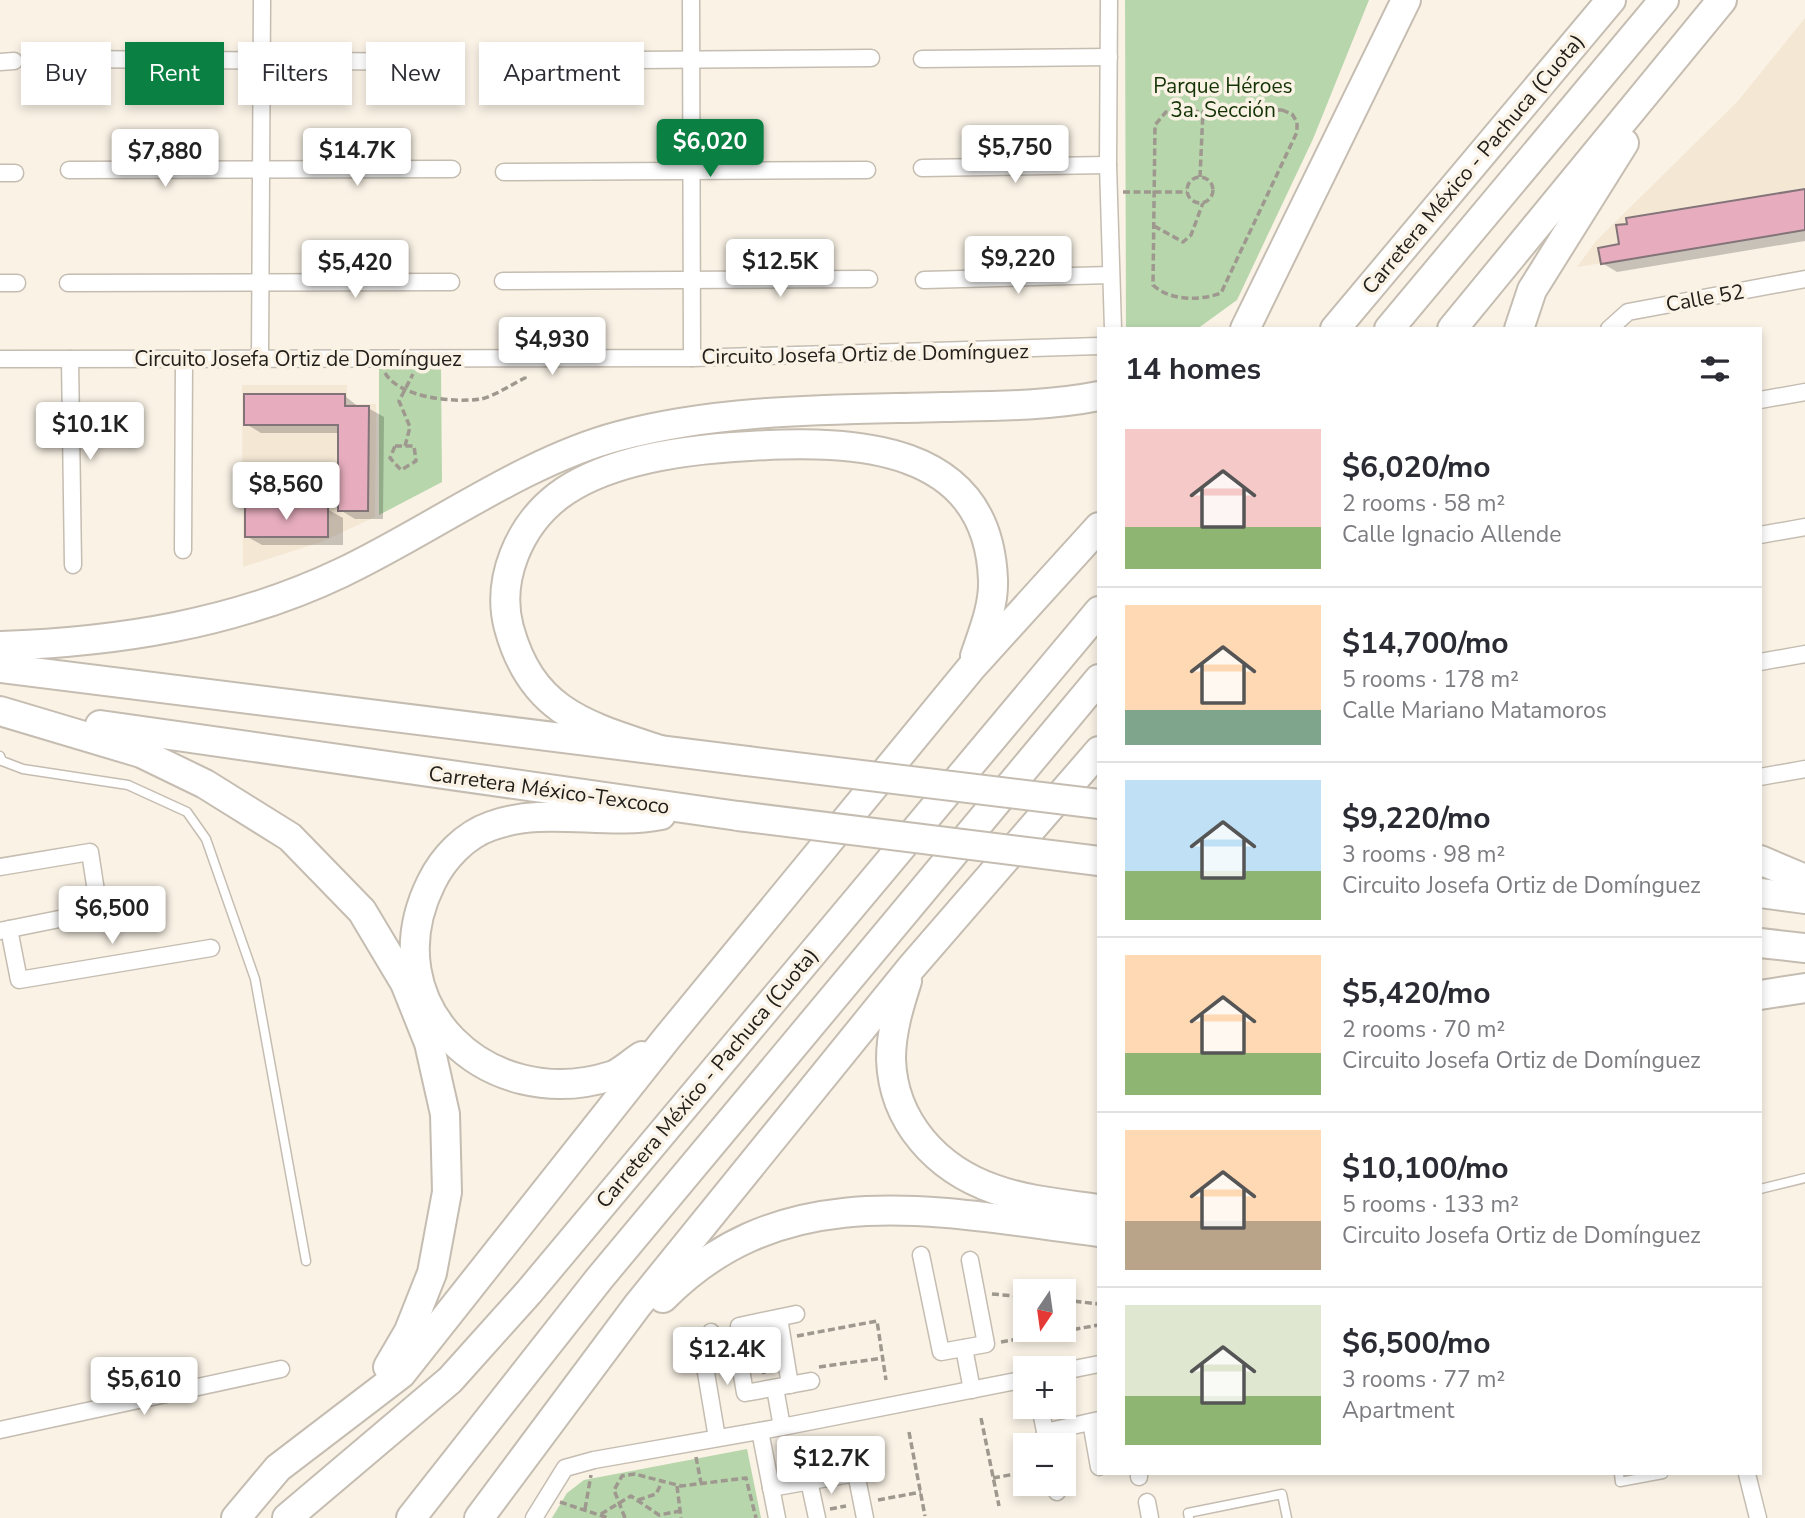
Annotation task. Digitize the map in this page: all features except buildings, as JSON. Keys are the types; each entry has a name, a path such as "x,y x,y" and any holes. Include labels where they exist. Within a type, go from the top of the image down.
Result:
{"highway":[{"name":"Carretera México - Pachuca (Cuota)","path":"1337,327 1611,0"},
{"name":"Carretera México - Pachuca (Cuota)","path":"1391,327 1664,0"},
{"path":"1454,327 1722,0"},
{"path":"1246,327 1406,1"},
{"path":"1520,327 1532,290 1688,41"},
{"path":"1230,327 1262,299"},
{"path":"0,646 65,644 177,628 283,596 340,574 575,449 666,425 730,414 1027,405 1097,396"},
{"path":"660,750 588,726 554,704 531,680 516,652 506,617 506,586 514,551 531,524 558,496 592,477 647,459 713,448 832,444 881,450 921,463 950,482 975,513 988,546 993,580 989,614 971,668"},
{"path":"236,1518 278,1468 401,1374 667,1038 971,668 1097,529"},
{"name":"Carretera México - Pachuca (Cuota)","path":"287,1518 450,1380 537,1281 1097,613"},
{"path":"0,668 1097,804"},
{"path":"411,1518 599,1279 1097,681"},
{"path":"0,711 141,753 205,784 290,837 362,911 405,983 429,1043 445,1114 447,1192 432,1273 409,1331 369,1398"},
{"name":"Carretera México-Texcoco","path":"0,711 738,816 1097,861"},
{"path":"479,1518 601,1358 637,1306 910,970 1097,753"},
{"path":"667,1038 613,1076 583,1082 549,1084 517,1079 489,1068 465,1054 443,1032 429,1010 418,975 416,925 424,897 436,872 461,844 490,826 515,820 554,817 632,820 688,809"},
{"path":"1762,861 1805,879"},
{"path":"1762,893 1805,899"},
{"path":"1762,943 1805,948"},
{"path":"910,970 893,1030 891,1059 894,1084 913,1131 932,1153 957,1173 995,1189 1097,1209"},
{"path":"1762,995 1805,988"},
{"path":"601,1358 687,1274 720,1251 756,1234 827,1213 857,1209 899,1210 1097,1232"}],"street":[{"path":"261,42 262,0"},
{"path":"691,0 692,358"},
{"path":"1109,0 1108,165 1111,192 1113,327"},
{"path":"922,59 1110,57"},
{"path":"644,61 872,58"},
{"path":"111,59 238,61"},
{"path":"260,358 261,105"},
{"path":"922,168 1108,165"},
{"path":"69,170 452,169"},
{"path":"504,172 867,170"},
{"path":"924,280 1111,275"},
{"path":"503,281 869,279"},
{"name":"Calle 52","path":"1610,327 1628,312 1805,279"},
{"path":"68,283 451,282"},
{"path":"0,283 17,283"},
{"name":"Circuito Josefa Ortiz de Domínguez","path":"0,359 692,358 1097,346"},
{"path":"70,359 74,565"},
{"path":"183,550 184,359"},
{"path":"1762,400 1805,392"},
{"path":"1762,535 1805,527"},
{"path":"1762,662 1805,654"},
{"path":"1762,777 1805,769"},
{"path":"0,867 90,852 99,911"},
{"path":"123,897 99,911 5,930 19,980 211,948"},
{"path":"921,1255 941,1352 986,1344 970,1260"},
{"path":"739,1326 796,1314"},
{"path":"779,1318 782,1339 782,1427"},
{"path":"711,1332 702,1349 718,1438"},
{"path":"964,1348 972,1390"},
{"path":"739,1357 745,1393 780,1384 811,1381"},
{"path":"1076,1369 1097,1364"},
{"path":"0,1430 281,1369"},
{"path":"534,1518 565,1468 594,1460 782,1427 1013,1382"},
{"path":"1062,1433 1095,1421 1097,1442"},
{"path":"760,1431 777,1518"},
{"path":"771,1488 856,1473 865,1518"},
{"path":"1747,1475 1758,1518"},
{"path":"809,1481 817,1518"}],"lane":[{"path":"0,756 2,761 23,769 128,785 187,812 206,839 255,979 306,1261"},
{"path":"1762,1189 1805,1178"},
{"path":"1619,1475 1620,1482 1658,1475"},
{"path":"1189,1518 1188,1513 1282,1494 1287,1518"}],"path":[{"path":"1282,110 1292,114 1297,122 1297,132 1221,293 1208,298 1170,296 1153,285 1155,125 1159,116 1166,112 1203,111 1282,110"},
{"path":"1200,177 1203,111"},
{"path":"1200,177 1208,180 1214,191 1211,199 1203,203 1191,200 1187,192 1192,180 1200,177"},
{"path":"1111,192 1187,192"},
{"path":"1153,226 1183,242 1191,235 1203,203"},
{"path":"376,358 389,379 424,398 482,399 525,378 526,358"},
{"path":"405,446 410,427 399,401 422,358"},
{"path":"395,446 405,446 414,446 416,461 401,470 390,458 395,446"},
{"path":"976,1293 1013,1296"},
{"path":"1076,1301 1097,1304"},
{"path":"883,1358 780,1384 758,1344 877,1321 883,1358 886,1380"},
{"path":"986,1344 1097,1325"},
{"path":"981,1418 999,1506"},
{"path":"909,1432 925,1516"},
{"path":"693,1442 701,1483"},
{"path":"585,1509 594,1460"},
{"path":"625,1518 614,1490 622,1476 635,1474 677,1486 746,1478 756,1518"},
{"path":"993,1478 1013,1474"},
{"path":"637,1500 656,1494 662,1482"},
{"path":"677,1486 681,1518"},
{"path":"601,1514 631,1496 663,1516 680,1511"},
{"path":"546,1498 608,1518"}],"shaded area":[{"path":"1805,18 1805,230 1577,267 1596,241 1738,101"},
{"path":"242,385 347,385 347,404 376,404 375,517 321,542 243,567"}],"green space":[{"name":"Parque Héroes 3a. Sección","path":"1125,0 1369,0 1313,139 1237,300 1200,327 1126,327"},
{"path":"379,369 441,369 442,482 379,515"},
{"path":"747,1449 761,1518 552,1518 567,1493 584,1480"}]}
